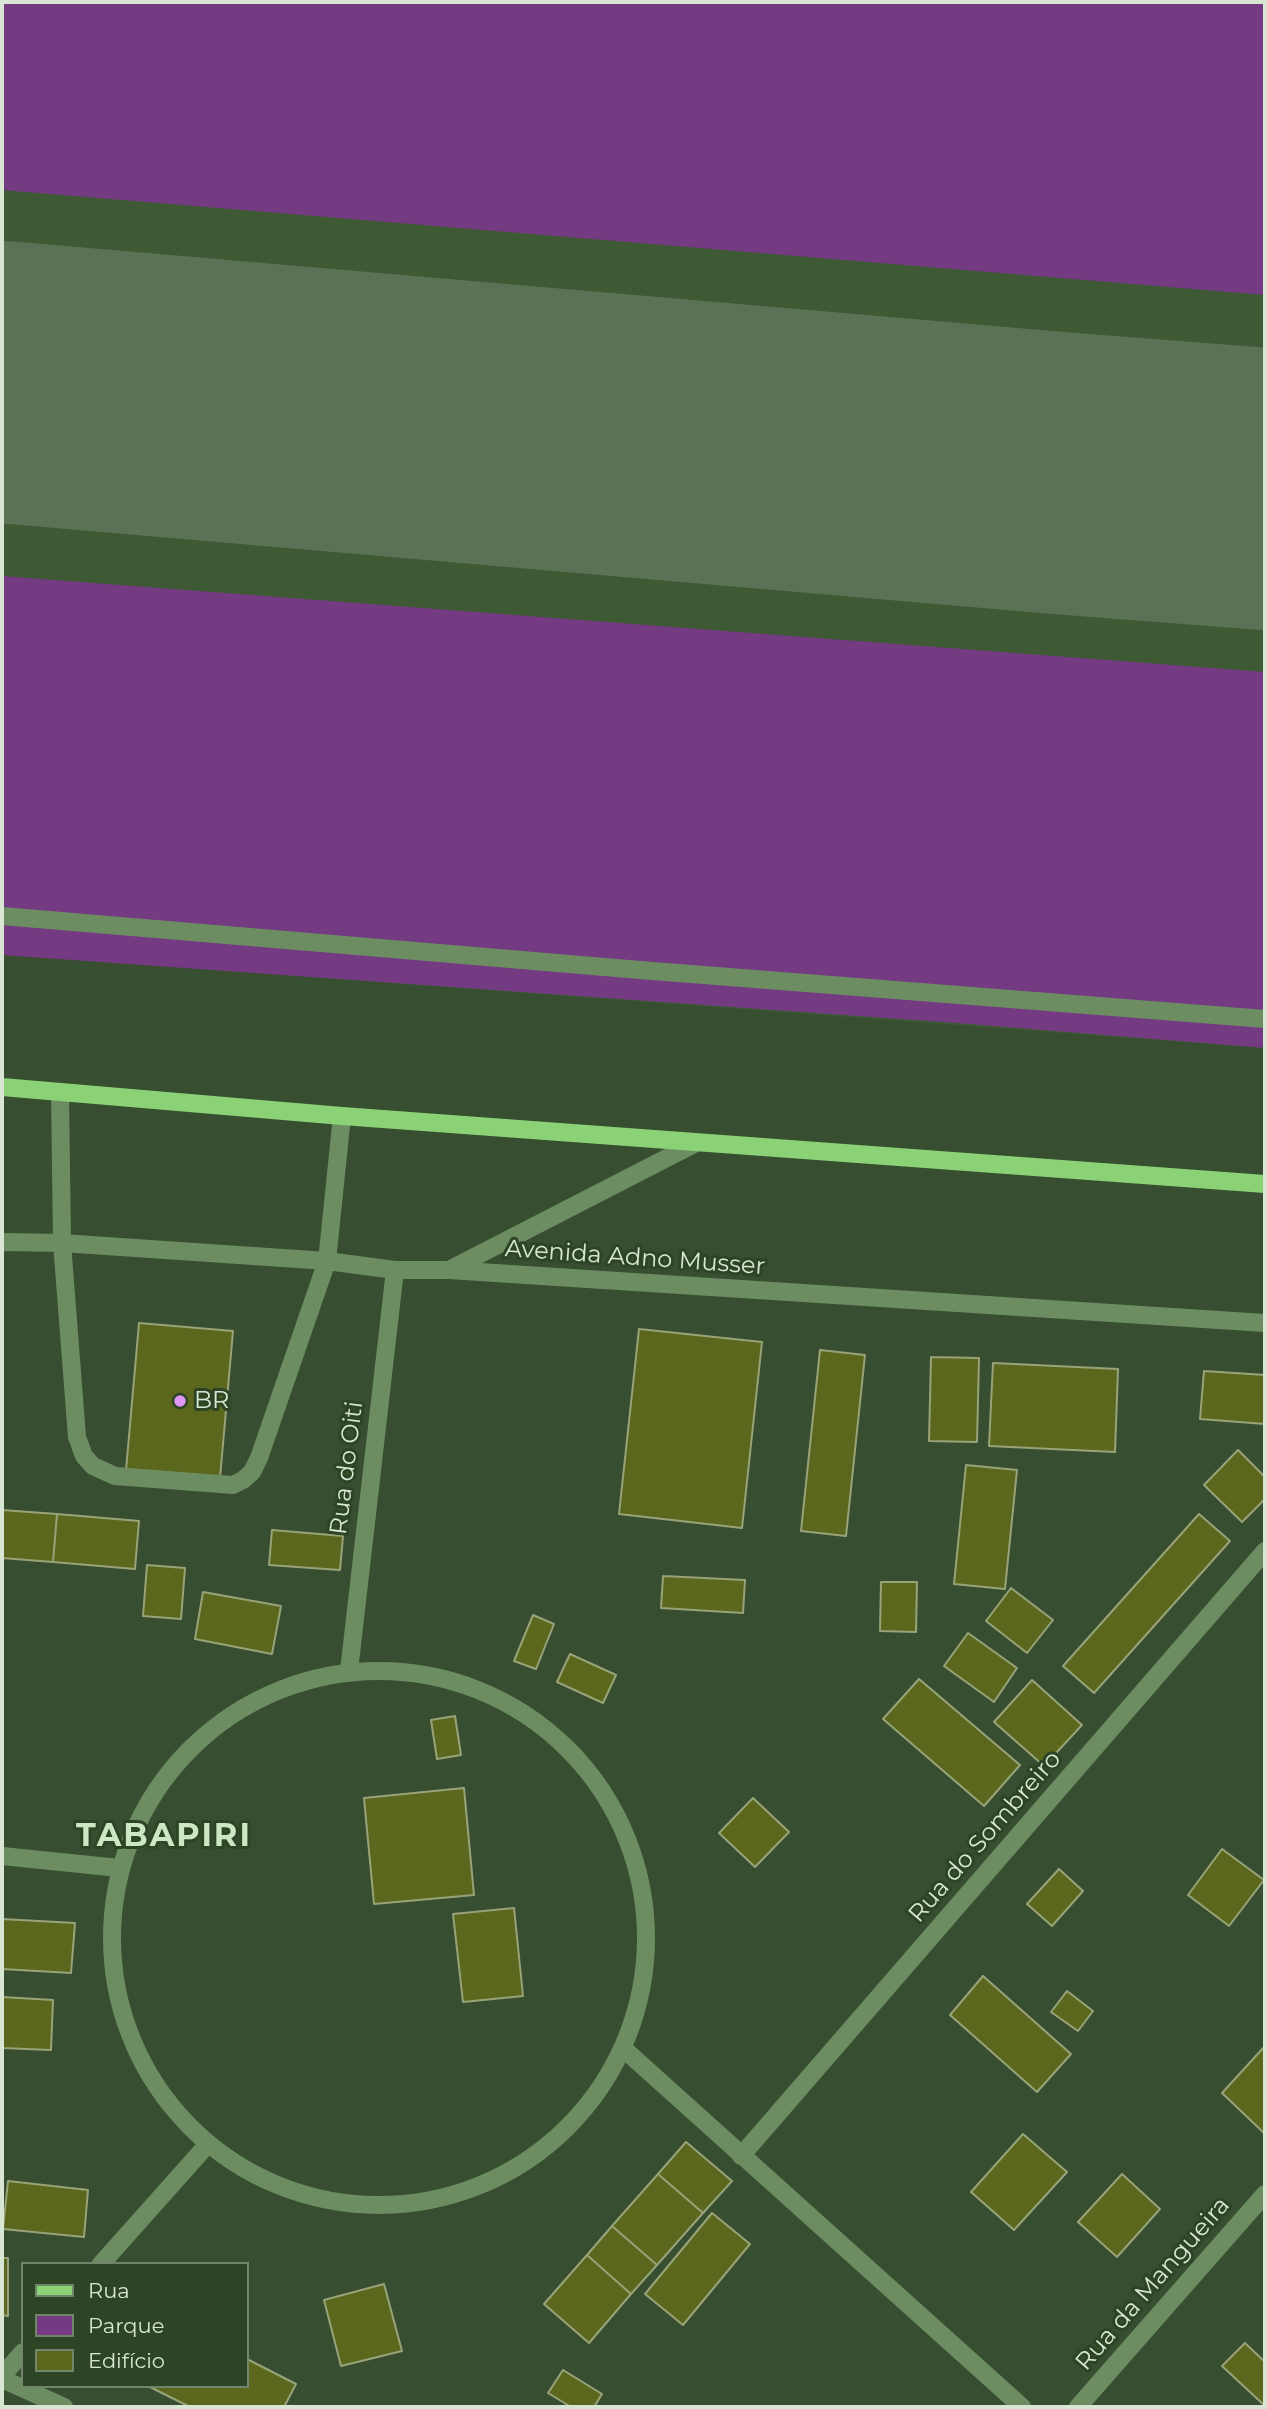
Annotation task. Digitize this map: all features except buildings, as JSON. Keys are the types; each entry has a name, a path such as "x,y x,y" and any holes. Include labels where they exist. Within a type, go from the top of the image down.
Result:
{"main road":[{"path":"2,1087 342,1116 1265,1184"}],"street":[{"path":"2,916 640,971 1265,1019"},
{"path":"60,1093 62,1242 77,1437 84,1456 93,1466 115,1476 233,1485 251,1472 259,1458 327,1261 342,1116"},
{"path":"449,1270 696,1143"},
{"name":"Avenida Adno Musser","path":"2,1242 62,1242 327,1261 395,1270 449,1270 1265,1323"},
{"name":"Rua do Oiti","path":"349,1671 395,1270"},
{"name":"Rua do Sombreiro","path":"741,2156 1265,1550"},
{"path":"349,1671 443,1677 530,1715 597,1781 639,1866 649,1959 625,2050 580,2119 516,2170 440,2200 358,2206 278,2187 208,2144 156,2088 122,2019 110,1943 119,1868 151,1794 203,1734 271,1692 349,1671"},
{"path":"2,1856 119,1868"},
{"path":"625,2050 1022,2407"},
{"path":"104,2262 208,2144"},
{"name":"Rua da Mangueira","path":"1078,2407 1265,2194"},
{"path":"21,2354 2,2377 21,2386"},
{"path":"25,2388 64,2407"}],"shaded area":[{"path":"2,2 1265,2 1265,1048 2,954"}],"green space":[{"path":"2,2 1265,2 1265,295 2,190"},
{"path":"2,576 1265,672 1265,1048 956,1023 2,955"}],"runway":[{"path":"2,382 1265,489"}],"place":[{"name":"BR","path":"180,1401"}],"district":[{"name":"TABAPIRI","path":"164,1837"}]}
